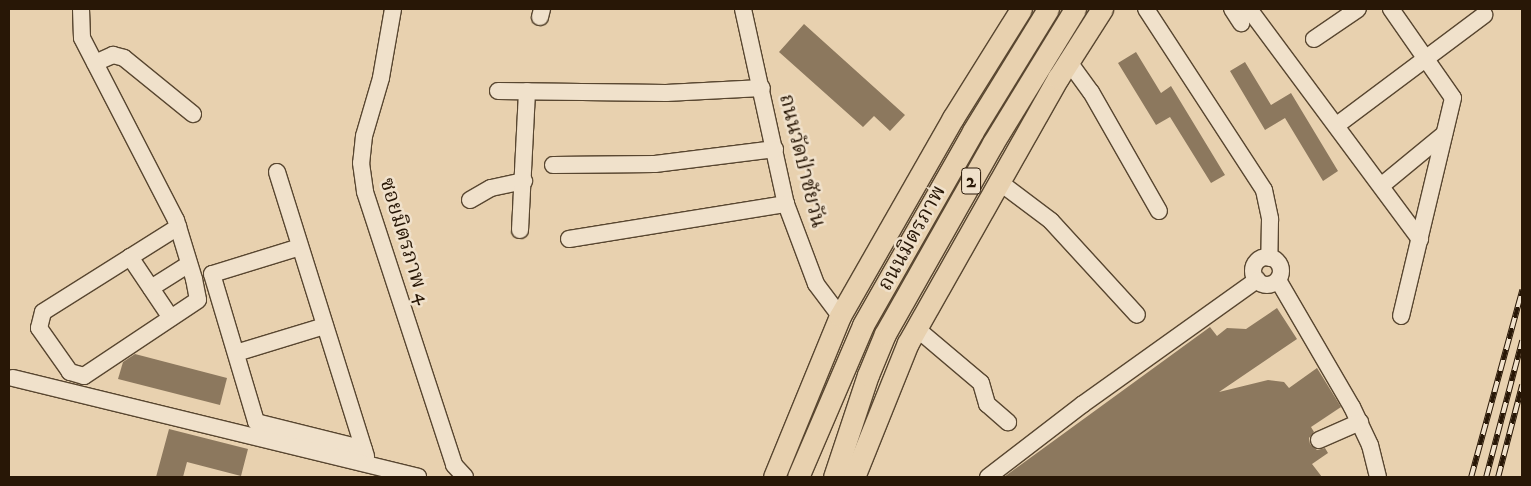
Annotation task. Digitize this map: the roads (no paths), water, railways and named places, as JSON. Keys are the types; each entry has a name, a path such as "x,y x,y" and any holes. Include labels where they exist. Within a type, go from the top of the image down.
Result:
{"main road":[{"name":"ถนนมิตรภาพ","path":"774,477 782,451 840,316 953,118 1021,9"},
{"name":"ถนนมิตรภาพ","path":"798,477 857,339 973,131 1048,9"},
{"path":"1073,12 1094,9"},
{"name":"2","path":"840,476 870,434 916,328 998,182 1102,9"},
{"name":"ถนนมิตรภาพ","path":"840,476 879,349 965,191 1073,12"},
{"path":"780,477 782,451"}],"street":[{"path":"81,9 82,38 178,227 192,271 198,300 84,376 70,372 39,328 43,312 178,227"},
{"name":"ซอยมิตรภาพ 4","path":"392,9 381,78 364,136 361,163 365,192 454,465 465,477"},
{"name":"ถนนวัดป่าชัยวัน","path":"743,9 762,88 786,204 816,284 840,316"},
{"path":"1146,9 1264,190 1270,218 1269,258"},
{"path":"1232,9 1245,16 1337,125 1420,239"},
{"path":"1314,39 1358,9"},
{"path":"1391,9 1453,98 1402,316"},
{"path":"1337,125 1484,15"},
{"path":"95,63 113,55 124,58 193,114"},
{"path":"1069,62 1091,92 1159,211"},
{"path":"498,91 666,93 762,88"},
{"path":"520,230 524,182 527,91"},
{"path":"1381,186 1444,134"},
{"path":"553,164 655,164 775,149"},
{"path":"277,172 367,464"},
{"path":"470,200 491,188 524,182"},
{"path":"998,182 1051,221 1137,315"},
{"path":"569,239 786,204"},
{"path":"151,288 192,271 212,274 300,247"},
{"path":"130,257 171,318"},
{"path":"1257,280 1255,264 1269,258"},
{"path":"1269,258 1280,265 1278,280 1360,422 1378,477"},
{"path":"212,274 256,422 367,464"},
{"path":"1257,280 1269,285 1278,280"},
{"path":"988,477 1083,404 1257,280"},
{"path":"236,353 325,326"},
{"path":"916,328 981,383 987,404 1008,422"},
{"path":"13,378 418,477"},
{"path":"1319,440 1360,422"}],"railway":[{"path":"1471,477 1522,290"},
{"path":"1486,477 1522,341"},
{"path":"1498,477 1522,385"}]}
